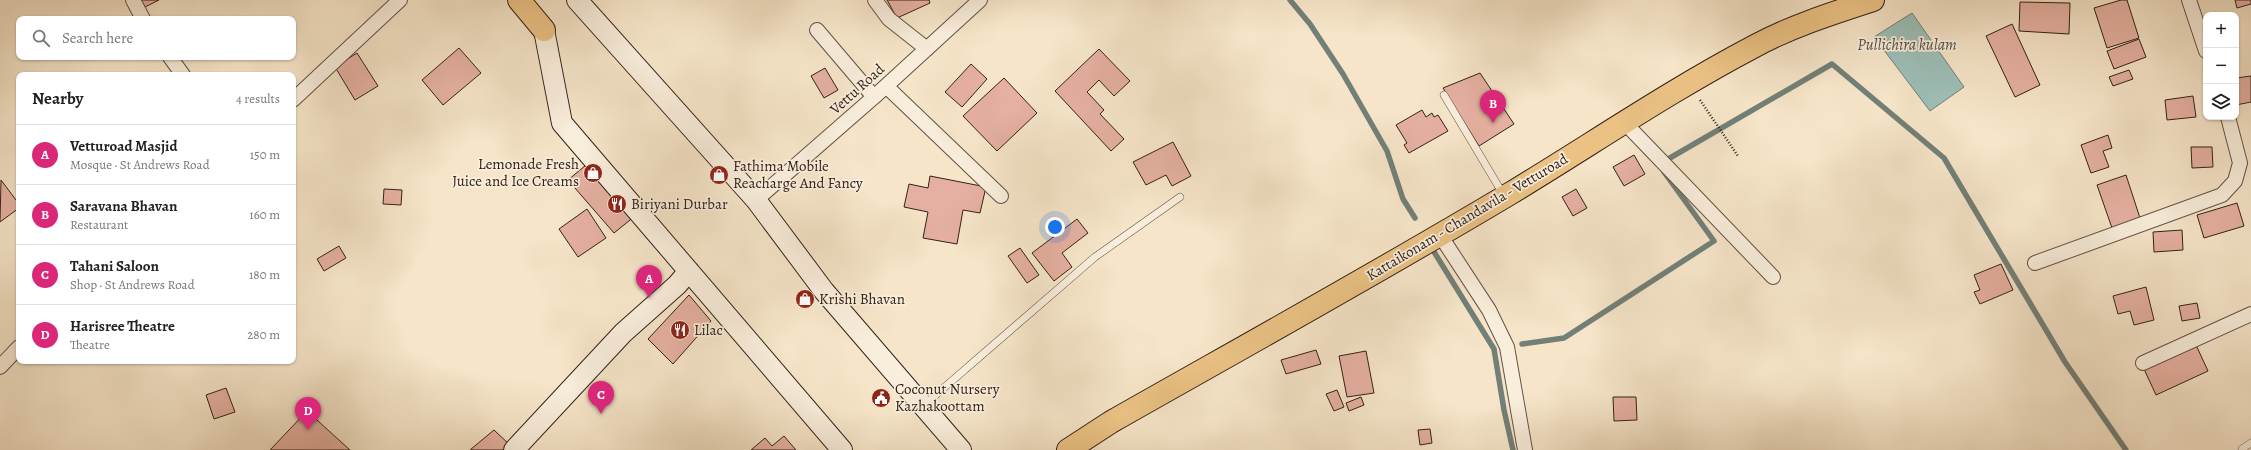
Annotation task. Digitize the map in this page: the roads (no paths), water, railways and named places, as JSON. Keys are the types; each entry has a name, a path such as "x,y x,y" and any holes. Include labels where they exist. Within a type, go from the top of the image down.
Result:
{"main road":[{"path":"519,0 544,30"},
{"name":"Kattaikonam - Chandavila - Vetturoad","path":"1068,450 1112,422 1440,235 1624,122 1756,45 1827,15 1873,0"}],"street":[{"path":"133,0 141,16"},
{"path":"296,97 400,0"},
{"path":"577,0 756,200 824,291 924,405 961,450"},
{"path":"875,0 889,19 927,49"},
{"name":"Vettu Road","path":"756,200 874,97 980,0"},
{"path":"2189,0 2205,48"},
{"path":"544,30 562,123 689,271 835,448"},
{"path":"817,30 874,97"},
{"path":"172,60 181,72"},
{"path":"886,86 1001,196"},
{"path":"2035,263 2222,195 2235,181 2240,163 2229,120"},
{"path":"1624,122 1773,277"},
{"path":"1440,235 1489,310 1507,348 1525,450"},
{"path":"514,450 623,333 677,284 689,271"},
{"path":"2143,363 2251,314"},
{"path":"0,367 16,350"}],"lane":[{"path":"1444,95 1504,197"},
{"path":"924,405 1095,257 1180,197"},
{"path":"2242,449 2251,443"}],"water":[{"name":"Pullichira kulam","path":"1912,13 1964,87 1930,111 1874,37"}],"waterway":[{"path":"1290,0 1310,24 1343,74 1387,151 1403,199 1415,218"},
{"path":"1663,162 1832,64 1944,158 2065,362 2126,450"},
{"path":"1522,344 1564,338 1714,241 1664,172"},
{"path":"1431,247 1494,349 1504,410 1513,450"}],"place":[{"name":"Saravana Bhavan","path":"1493,123"},
{"name":"Lemonade Fresh Juice and Ice Creams","path":"593,173"},
{"name":"Fathima Mobile Reacharge And Fancy","path":"719,175"},
{"name":"Biriyani Durbar","path":"617,204"},
{"name":"Vetturoad Masjid","path":"649,298"},
{"name":"Krishi Bhavan","path":"805,299"},
{"name":"Lilac","path":"680,330"},
{"name":"Coconut Nursery Kazhakoottam","path":"881,398"},
{"name":"Tahani Saloon","path":"601,414"},
{"name":"Harisree Theatre","path":"308,430"}]}
